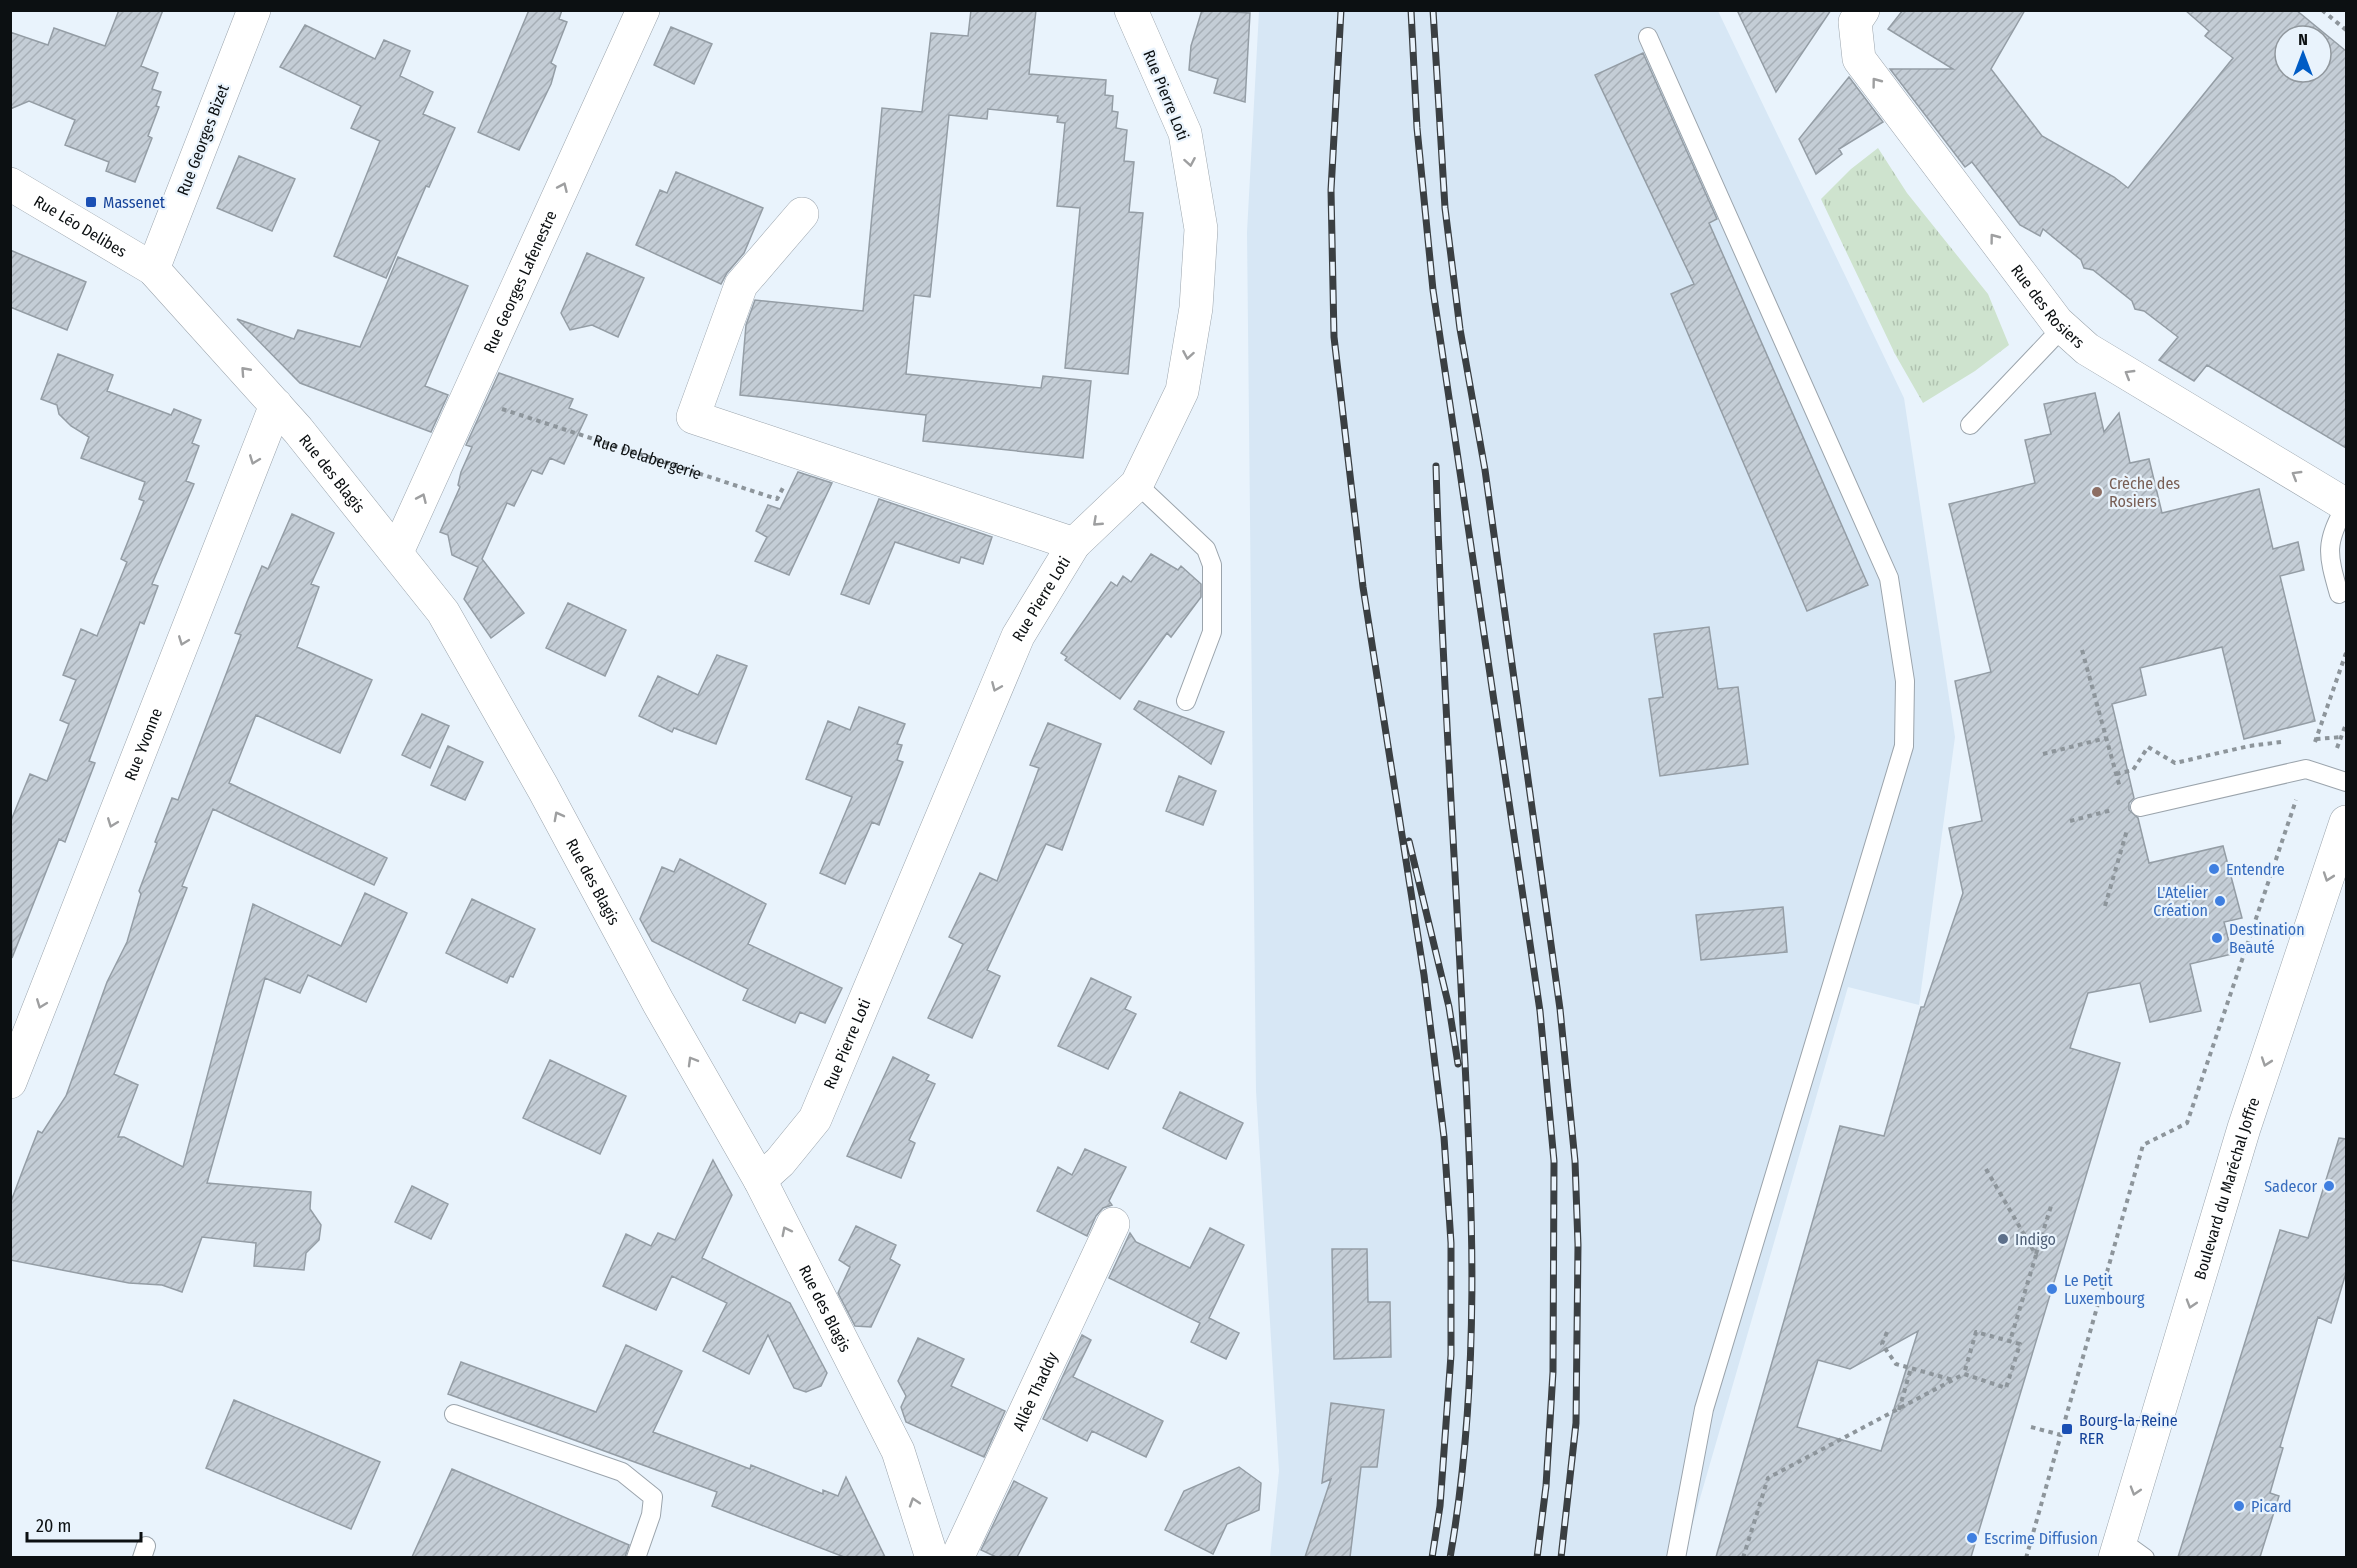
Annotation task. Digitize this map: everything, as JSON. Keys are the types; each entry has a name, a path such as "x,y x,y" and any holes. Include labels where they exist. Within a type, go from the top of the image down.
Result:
{"street":[{"name":"Rue Georges Bizet","path":"153,269 254,10"},
{"name":"Rue Georges Lafenestre","path":"398,552 643,10"},
{"name":"Rue Pierre Loti","path":"760,1179 780,1162 815,1119 1017,636 1074,544 1137,484 1182,391 1196,308 1201,229 1185,133 1131,10"},
{"name":"Rue des Rosiers","path":"1863,10 1855,22 1859,59 2063,327 2087,349 2346,505"},
{"name":"Rue Léo Delibes","path":"10,184 153,269"},
{"path":"802,214 741,285 693,417 1074,544"},
{"name":"Rue des Blagis","path":"153,269 276,405 398,552 443,612 543,788 658,1002 760,1179 898,1451 932,1557"},
{"name":"Rue Yvonne","path":"10,1082 276,405"},
{"name":"Boulevard du Maréchal Joffre","path":"2127,1552 2244,1128 2346,822"},
{"name":"Allée Thaddy","path":"957,1557 1113,1224"}],"lane":[{"path":"1648,37 1889,578 1905,681 1904,746 1704,1408 1676,1557"},
{"path":"1970,426 2063,327"},
{"path":"1137,484 1206,549 1212,565 1212,632 1186,701"},
{"path":"2339,594 2328,547 2346,505"},
{"path":"2140,807 2306,769 2346,782"},
{"path":"454,1414 622,1472 640,1486 653,1497 651,1515 636,1557"}],"path":[{"path":"2322,10 2346,30"},
{"name":"Rue Delabergerie","path":"468,397 777,499 801,453"},
{"path":"2082,650 2122,796"},
{"path":"2026,1557 2143,1145 2187,1123 2346,652"},
{"path":"2305,740 2342,736"},
{"path":"2043,754 2106,738"},
{"path":"2116,774 2133,770 2148,747 2175,763 2249,746 2283,742"},
{"path":"2070,821 2114,810"},
{"path":"2105,906 2129,823"},
{"path":"1986,1169 2036,1255"},
{"path":"2010,1341 2052,1203"},
{"path":"1887,1332 1882,1344 1896,1364 1954,1380"},
{"path":"1743,1557 1768,1478 1964,1374 1976,1332 2020,1344 2006,1388 1964,1374"},
{"path":"1899,1410 1911,1368"},
{"path":"2031,1428 2061,1435"}],"shaded area":[{"path":"1259,11 1718,11 1904,398 1955,737 1919,1005 1848,987 1683,1557 1270,1557 1279,1471 1256,1091 1247,232"}],"green space":[{"path":"1878,148 1907,193 1988,294 2009,345 1975,371 1923,403 1895,354 1821,199 1851,169"}],"building":[{"path":"119,10 163,10 141,66 158,73 152,89 161,92 156,106 159,107 148,136 152,138 135,182 106,171 109,162 65,145 75,120 29,101 10,109 10,32 48,45 54,28 105,46"},
{"path":"529,10 562,10 559,19 567,22 551,63 556,66 551,84 519,150 478,132"},
{"path":"971,10 1036,10 1029,74 1106,80 1105,95 1113,96 1112,111 1118,112 1116,128 1127,130 1124,161 1134,162 1129,212 1143,213 1128,374 1065,368 1080,208 1057,206 1065,123 1057,122 1058,116 988,109 987,119 949,115 930,297 914,295 906,374 1041,388 1043,376 1091,381 1083,458 923,441 926,415 740,395 746,325 755,300 863,311 882,108 922,112 931,33 968,36"},
{"path":"1202,10 1250,13 1245,102 1214,93 1218,79 1189,70 1191,46"},
{"path":"1737,10 1831,10 1776,92"},
{"path":"1903,10 2025,10 1991,69 2042,136 2114,177 2128,188 2233,58 2205,36 2209,31 2185,10 2296,10 2313,24 2273,24 2273,84 2333,84 2333,40 2346,51 2346,448 2207,365 2194,381 2159,360 2178,337 2144,311 2135,309 2132,301 2093,270 2084,268 2081,260 2043,229 2040,236 2020,225 1972,162 1965,167 1890,69 1953,69 1888,29"},
{"path":"305,25 375,59 384,40 410,51 400,76 433,92 423,114 455,128 429,187 426,186 386,278 334,256 380,141 351,128 361,106 280,67"},
{"path":"671,27 712,44 694,84 654,65"},
{"path":"1643,53 1717,219 1709,223 1868,585 1807,611 1671,294 1694,284 1595,75"},
{"path":"1849,77 1883,122 1839,149 1842,154 1816,174 1799,139"},
{"path":"239,156 295,179 272,231 217,208"},
{"path":"676,172 763,208 744,253 721,284 636,245 660,190 667,193"},
{"path":"10,250 86,282 67,330 10,307"},
{"path":"587,253 644,278 618,337 592,325 570,330 561,313"},
{"path":"398,257 468,286 425,386 448,395 431,432 300,383 237,319 294,339 298,330 360,347"},
{"path":"58,354 113,375 107,391 171,415 174,409 201,420 192,443 199,446 186,481 194,484 152,584 158,586 144,624 140,622 89,761 95,763 65,842 59,839 12,958 10,823 30,774 47,781 69,724 60,720 76,680 63,675 81,629 97,636 127,562 121,559 144,501 139,499 145,482 81,458 89,437 71,426 59,414 57,405 41,399"},
{"path":"499,373 573,399 569,408 587,415 564,464 550,458 542,474 532,470 514,506 507,503 482,559 524,613 491,638 464,599 478,567 452,555 448,535 440,532 460,487 458,485 461,472 472,447 466,445"},
{"path":"2095,393 2104,432 2119,413 2130,463 2149,459 2162,513 2259,489 2273,549 2298,542 2304,570 2280,576 2315,721 2244,739 2222,647 2140,668 2146,695 2112,704 2134,798 2129,803 2129,810 2138,818 2149,863 2223,846 2242,918 2224,922 2232,954 2190,964 2201,1011 2150,1022 2140,983 2088,993 2070,1048 2120,1063 1971,1557 1716,1557 1840,1126 1884,1136 1921,1007 1924,1007 1963,893 1949,828 1982,821 1955,681 1991,672 1949,504 2035,483 2025,440 2051,434 2044,404","holes":["1918,1331 1881,1451 1797,1427 1818,1360 1850,1369"]},
{"path":"798,472 832,483 789,575 755,561 767,537 756,531 768,505 780,509"},
{"path":"879,499 992,537 983,564 961,557 959,563 895,542 869,604 841,594"},
{"path":"292,514 334,533 311,584 319,587 297,647 372,680 340,753 256,715 229,783 387,858 374,885 213,809 182,886 187,888 114,1074 138,1085 118,1137 124,1137 183,1167 253,904 341,946 365,893 407,913 366,1002 308,975 300,993 265,978 207,1183 311,1192 310,1209 321,1225 319,1240 306,1253 304,1270 254,1266 256,1243 202,1237 182,1292 162,1285 129,1283 10,1260 10,1204 38,1131 42,1133 66,1096 107,982 127,942 141,894 139,891 157,843 155,842 172,798 178,800 241,635 235,633 247,602 262,566 268,569"},
{"path":"1151,554 1178,570 1181,566 1201,584 1201,597 1171,637 1167,633 1120,699 1065,660 1067,657 1061,653 1111,582 1117,586 1123,576 1131,582"},
{"path":"568,603 626,630 605,676 546,648"},
{"path":"1709,627 1718,689 1738,687 1748,764 1660,776 1649,699 1663,697 1654,634"},
{"path":"717,655 747,666 716,744 674,728 672,732 639,716 658,676 698,695"},
{"path":"1139,701 1224,732 1211,764 1134,709"},
{"path":"859,707 905,724 897,744 902,745 897,760 903,762 879,825 872,822 845,884 820,873 852,797 806,779 828,721 850,730"},
{"path":"422,714 449,726 430,768 402,755"},
{"path":"1048,723 1101,744 1062,850 1046,844 987,970 1000,976 972,1038 928,1018 963,944 949,937 980,873 997,881 1039,768 1030,765"},
{"path":"448,746 483,762 465,800 431,785"},
{"path":"1179,776 1216,791 1203,825 1166,811"},
{"path":"680,859 766,904 748,944 842,988 825,1023 800,1012 795,1023 743,1000 748,989 652,941 640,919 662,867 674,872"},
{"path":"472,899 535,929 513,977 510,976 507,983 446,953"},
{"path":"1783,907 1787,952 1701,960 1696,915"},
{"path":"1091,978 1131,997 1125,1009 1136,1014 1108,1069 1058,1046"},
{"path":"893,1057 929,1075 926,1080 935,1084 909,1140 915,1143 901,1178 847,1156"},
{"path":"550,1060 626,1096 600,1154 523,1118"},
{"path":"1180,1092 1243,1123 1226,1159 1163,1128"},
{"path":"2339,1138 2346,1139 2346,1273 2331,1323 2318,1317 2280,1447 2283,1448 2270,1493 2279,1496 2260,1557 2178,1557 2280,1230 2308,1238"},
{"path":"1085,1149 1126,1167 1109,1201 1112,1205 1103,1208 1096,1216 1087,1236 1037,1211 1058,1167 1072,1175"},
{"path":"713,1160 732,1195 702,1258 790,1303 827,1373 821,1386 806,1392 794,1388 768,1335 749,1374 703,1351 727,1303 672,1276 656,1310 603,1286 626,1234 651,1246 658,1233 675,1240"},
{"path":"412,1186 448,1204 431,1239 395,1222"},
{"path":"856,1226 896,1245 890,1259 900,1265 871,1327 855,1326 838,1293 850,1267 839,1260"},
{"path":"1210,1228 1244,1245 1209,1318 1239,1333 1226,1359 1191,1342 1200,1323 1109,1278 1130,1233 1136,1242 1190,1268"},
{"path":"1332,1249 1367,1249 1368,1302 1390,1302 1391,1357 1334,1359"},
{"path":"1082,1335 1091,1340 1073,1377 1163,1421 1146,1457 1092,1431 1087,1441 1043,1419"},
{"path":"918,1338 964,1359 951,1386 1005,1411 984,1457 906,1422 901,1407 906,1396 898,1381"},
{"path":"626,1345 682,1371 653,1432 750,1469 751,1465 823,1494 823,1490 838,1496 846,1477 885,1557 844,1557 712,1506 717,1492 448,1394 461,1362 596,1412"},
{"path":"234,1400 380,1462 351,1529 206,1468"},
{"path":"1331,1403 1384,1410 1377,1467 1361,1467 1350,1557 1305,1557 1331,1479 1322,1483"},
{"path":"1239,1467 1261,1483 1259,1510 1227,1524 1213,1554 1165,1530 1184,1491"},
{"path":"452,1469 629,1545 625,1557 412,1557"},
{"path":"1014,1481 1047,1498 1017,1557 996,1557 981,1550"}],"railway":[{"path":"1341,10 1331,190 1334,337 1363,587 1424,975 1444,1137 1451,1243 1451,1355 1440,1506 1432,1558"},
{"path":"1411,10 1417,128 1433,290 1540,1011 1554,1161 1553,1372 1546,1486 1537,1558"},
{"path":"1433,10 1445,208 1460,329 1485,470 1560,1009 1575,1161 1578,1245 1576,1423 1561,1558"},
{"path":"1436,466 1441,606 1470,1159 1472,1292 1467,1425 1450,1558"},
{"path":"1409,841 1449,1007 1458,1064"}],"place":[{"name":"Massenet","path":"91,202"},
{"name":"Crèche des Rosiers","path":"2097,492"},
{"name":"Entendre","path":"2214,869"},
{"name":"L'Atelier Création","path":"2220,901"},
{"name":"Destination Beauté","path":"2217,938"},
{"name":"Sadecor","path":"2329,1186"},
{"name":"Indigo","path":"2003,1239"},
{"name":"Le Petit Luxembourg","path":"2052,1289"},
{"name":"Bourg-la-Reine RER","path":"2067,1429"},
{"name":"Picard","path":"2239,1506"},
{"name":"Escrime Diffusion","path":"1972,1538"}]}
